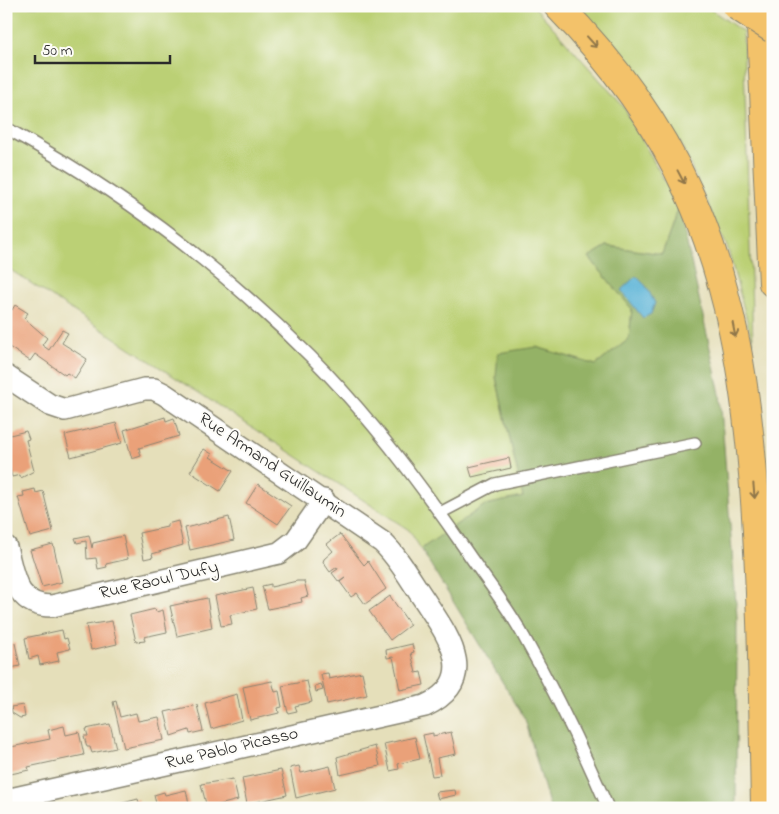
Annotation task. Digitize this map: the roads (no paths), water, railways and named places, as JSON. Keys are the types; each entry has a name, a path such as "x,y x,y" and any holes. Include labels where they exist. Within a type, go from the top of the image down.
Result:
{"highway":[{"path":"558,6 607,59 649,120 690,194 708,240 725,293 743,383 756,512 762,618 765,808"},
{"path":"737,6 773,29"},
{"path":"760,6 773,283"}],"street":[{"name":"Rue Armand Guillaumin","path":"6,376 50,405 65,410 144,389 154,390 324,500 382,542 397,558 454,648 456,669 450,686"},
{"name":"Rue Raoul Dufy","path":"6,547 16,584 21,594 35,603 52,606 279,553 296,540 324,500"},
{"name":"Rue Pablo Picasso","path":"6,800 425,706 440,698 450,686"}],"lane":[{"path":"6,128 59,157 118,197 243,294 311,357 358,409 440,513 524,635 566,717 608,808"},
{"path":"440,513 495,484 695,443"}],"water":[{"path":"636,276 646,286 655,303 651,314 643,318 621,290"}]}
